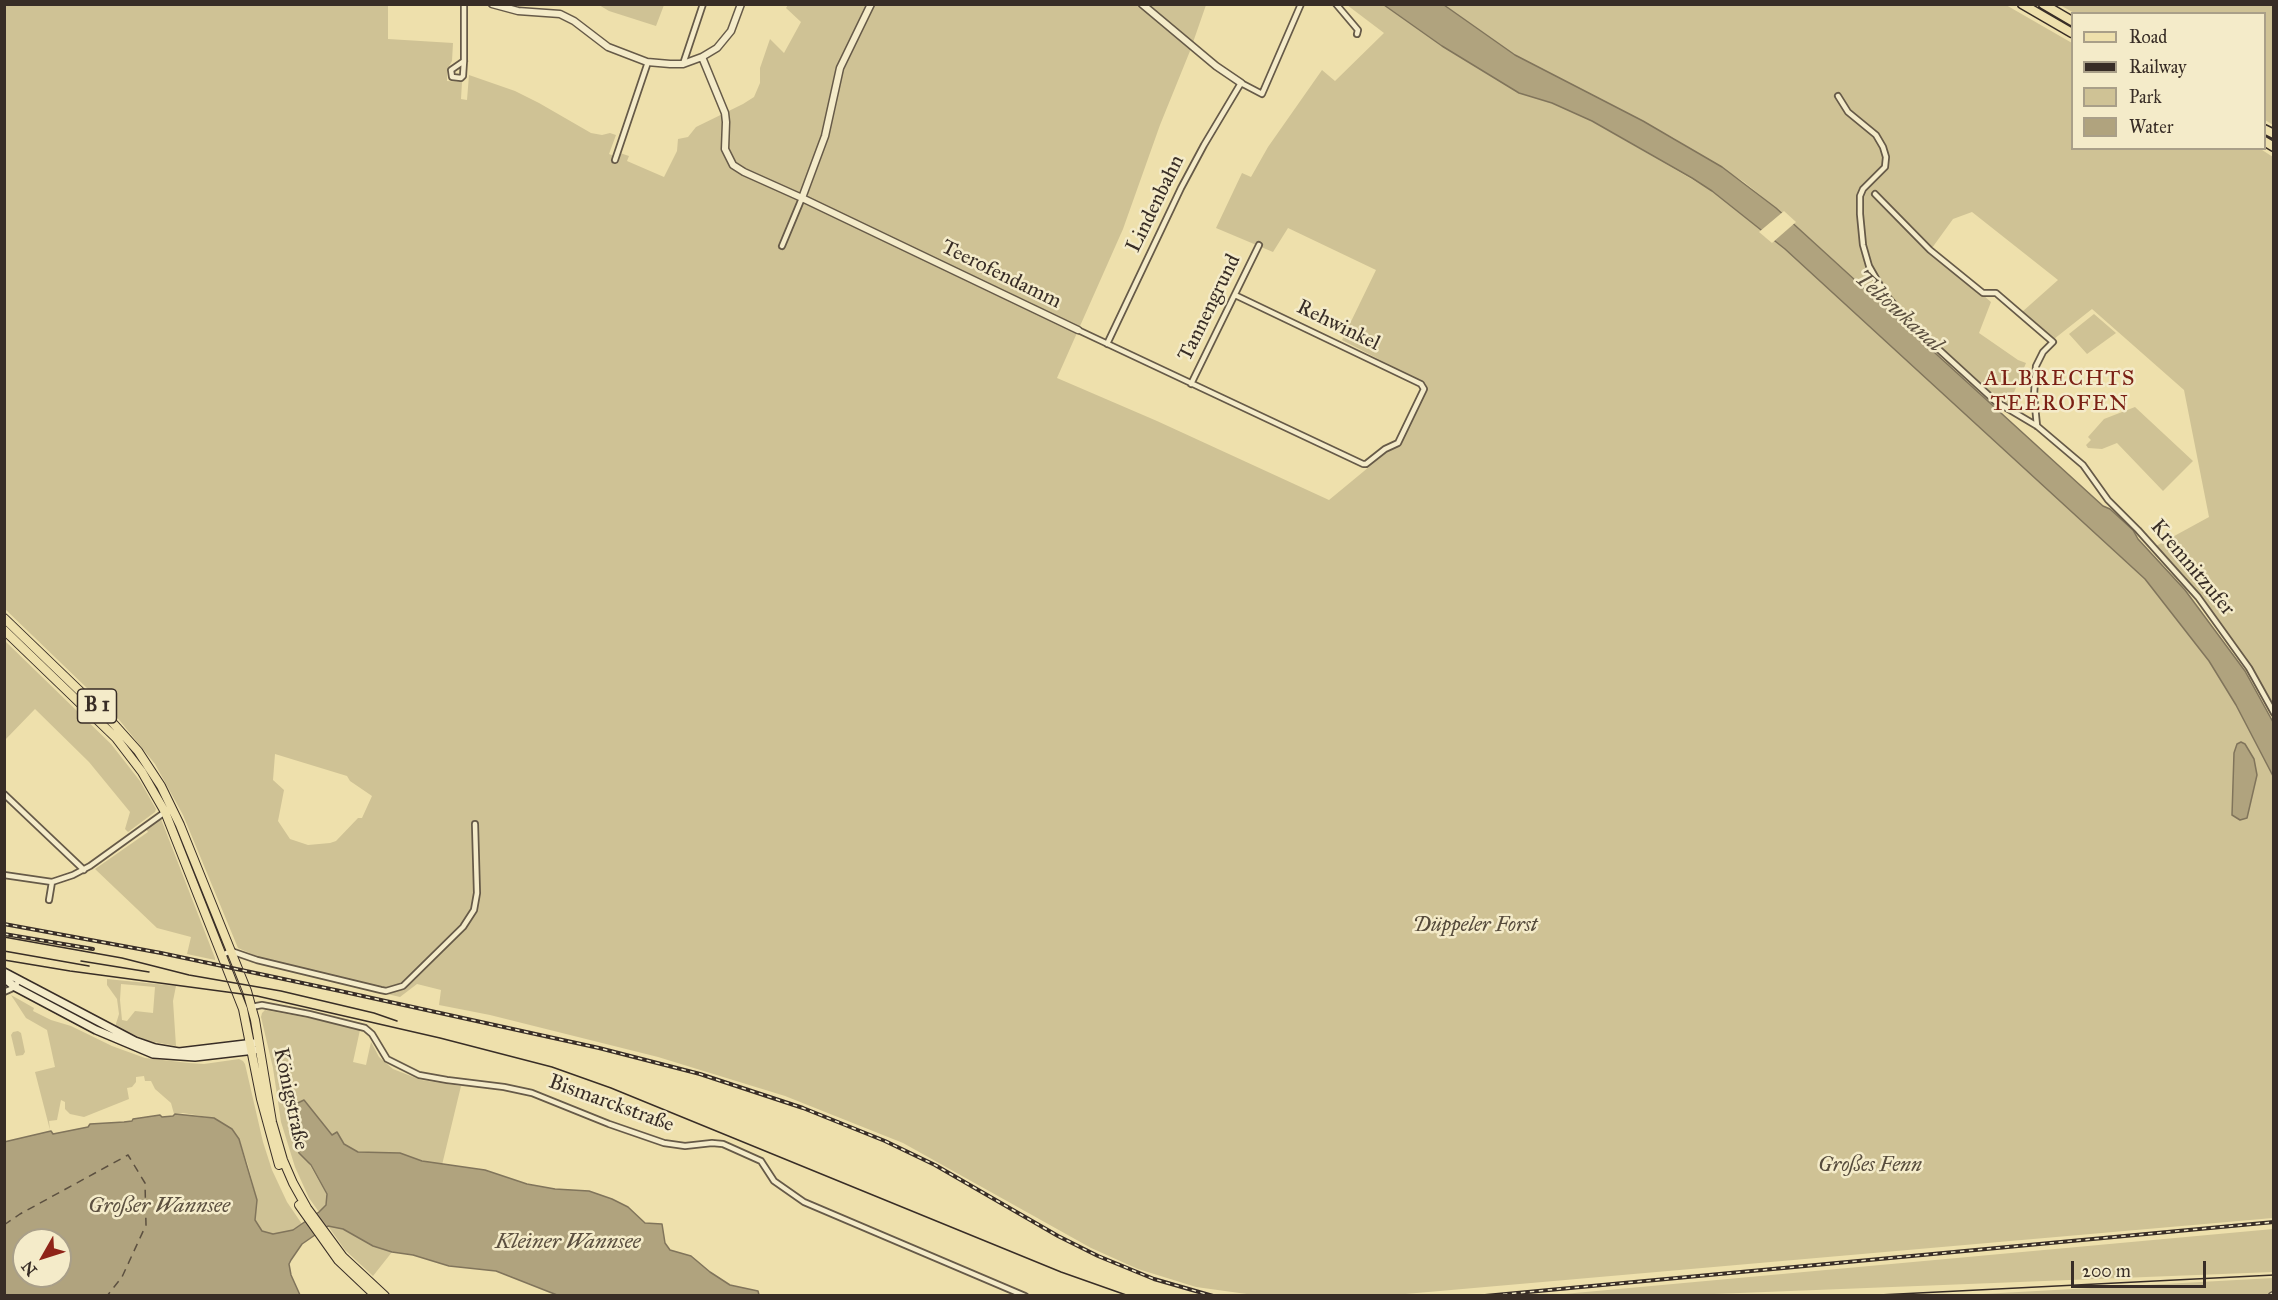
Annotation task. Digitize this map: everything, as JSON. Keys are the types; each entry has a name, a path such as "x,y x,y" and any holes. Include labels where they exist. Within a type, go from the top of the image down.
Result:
{"highway":[{"path":"2022,4 2071,32"},
{"path":"2043,4 2071,20"}],"main road":[{"name":"B 1","path":"4,618 124,735 149,767 231,951"},
{"name":"B 1","path":"4,630 116,738 169,810 222,955"},
{"name":"Königstraße","path":"231,951 252,1007 256,1046 272,1120 278,1145 292,1183 305,1210 344,1267 376,1296"},
{"name":"Königstraße","path":"222,955 256,1046"},
{"path":"4,972 16,984"},
{"path":"4,978 143,1051 166,1056 195,1058 256,1046"},
{"name":"Königstraße","path":"326,1241 385,1296"}],"street":[{"path":"464,4 464,61"},
{"path":"492,4 526,12 560,14 574,21 603,44 648,62 683,64 717,48 731,31 741,4"},
{"path":"683,64 703,4"},
{"path":"782,246 825,136 840,68 871,4"},
{"path":"1142,4 1216,66 1262,94 1301,4"},
{"path":"1336,4 1358,30 1358,34"},
{"name":"Teerofendamm","path":"702,57 725,112 725,149 730,162 744,172 1359,463"},
{"path":"615,160 648,62"},
{"name":"Lindenbahn","path":"1107,344 1194,162 1241,83"},
{"path":"1838,96 1848,111 1876,135 1886,157 1886,167 1863,189 1860,196 1863,245 1869,266 1885,294 1911,324 1995,401 2037,426"},
{"path":"1875,194 1930,250 1983,293 1996,293 2053,342 2043,352 2036,366 2034,395 2037,426"},
{"name":"Tannengrund","path":"1191,384 1258,245"},
{"name":"Rehwinkel","path":"1235,295 1421,384 1424,389 1398,443 1385,449 1366,464 1359,463"},
{"name":"Kremnitzufer","path":"2037,426 2083,465 2108,500 2198,597 2249,668 2274,713"},
{"path":"4,794 84,870"},
{"path":"4,875 52,882 84,870 169,810"},
{"path":"222,955 231,951 265,963 386,991 403,986 463,927 474,910 477,893 475,824"},
{"path":"49,900 52,882"},
{"path":"4,992 16,984"},
{"name":"Bismarckstraße","path":"243,1009 262,1005 365,1028 372,1034 387,1059 419,1075 532,1093 664,1143 685,1146 723,1144 761,1161 778,1185 810,1205 1025,1296"}],"green space":[{"name":"Düppeler Forst","path":"4,5 388,5 388,39 453,43 452,61 447,70 447,81 462,82 461,99 467,100 469,75 515,91 591,133 616,135 609,154 614,156 616,151 629,156 627,161 664,177 677,151 678,139 688,137 696,127 754,97 760,83 760,68 770,39 784,53 801,22 786,8 788,5 1206,5 1123,229 1057,378 1329,500 1398,443 1426,391 1426,384 1342,340 1376,270 1288,228 1273,252 1216,228 1242,173 1251,177 1268,147 1322,70 1335,81 1384,33 1347,5 1384,5 1442,46 1519,93 1552,103 1592,121 1712,191 1785,249 2145,579 2209,661 2236,705 2273,776 2273,1218 1394,1295 1254,1295 1196,1287 1138,1269 1091,1248 903,1143 785,1096 658,1057 490,1015 439,1005 441,990 417,984 400,997 250,962 261,958 238,948 183,815 155,764 116,716 5,609","holes":["2237,745 2257,775 2247,818 2240,820 2232,815 2234,754","275,754 347,776 350,781 372,796 362,818 358,818 336,841 330,843 308,845 290,839 278,821 284,790 273,780"]},
{"path":"599,5 664,5 656,26 609,11"},
{"path":"1444,5 2006,5 2071,42 2071,150 2262,150 2273,157 2273,707 2251,666 2224,628 2156,546 2209,517 2184,390 2092,309 2054,339 2022,312 2058,280 1972,212 1953,219 1932,248 1875,193 1914,235 1991,302 1979,333 2026,363 2008,407 1996,400 1910,320 1889,294 1875,297 1744,182 1674,138 1515,55"},
{"path":"2060,5 2273,5 2273,125 2266,121 2266,12 2072,12"},
{"path":"2094,314 2116,333 2087,354 2069,334"},
{"path":"2135,407 2193,461 2163,491 2117,443 2102,449 2088,448 2086,445 2091,440 2088,437 2104,419"},
{"path":"4,621 129,743 167,802 164,804 146,773 5,627"},
{"path":"4,640 111,744 140,781 156,809 155,812 128,832 125,829 130,812 89,762 35,709 5,740"},
{"path":"172,812 228,947 222,949 168,814"},
{"path":"161,819 215,960 187,954 191,937 157,928 95,869 148,832 146,829"},
{"path":"107,979 176,986 173,1001 176,1046 149,1041 115,1027 119,1014 117,999 107,985","holes":["121,984 155,987 153,1013 135,1011 127,1021 122,1020"]},
{"path":"11,995 34,1008 33,1011 51,1020 71,1026 112,1046 145,1058 204,1064 239,1059 243,1061 272,1170 287,1202 302,1224 293,1230 273,1234 262,1231 255,1220 257,1200 248,1165 240,1142 232,1129 214,1118 183,1113 174,1114 171,1103 155,1089 151,1081 145,1081 144,1076 136,1077 136,1082 132,1087 127,1088 129,1099 84,1117 70,1114 65,1109 65,1102 61,1100 57,1120 49,1121 50,1130 35,1072 55,1067 47,1030 26,1018"},
{"path":"265,1010 360,1030 353,1062 366,1065 371,1042 379,1057 393,1069 421,1080 461,1086 442,1165 416,1160 400,1153 358,1152 344,1144 337,1132 333,1136 304,1100 307,1160 327,1195 326,1205 319,1212 309,1198 295,1167 281,1122 273,1068 261,1017"},
{"path":"18,1031 21,1033 25,1052 23,1055 16,1056 11,1035"},
{"path":"328,1226 343,1229 373,1246 392,1252 373,1276 345,1250"},
{"path":"2273,1229 2273,1272 1689,1295 1553,1295"},
{"path":"2273,1278 2273,1295 1964,1295"}],"water":[{"path":"1384,5 1444,5 1515,55 1643,121 1722,167 1776,208 2103,506 2110,509 2133,530 2138,539 2185,590 2245,671 2273,722 2273,776 2236,705 2209,661 2145,579 1785,249 1712,191 1692,178 1592,121 1552,103 1519,93 1442,46"},
{"path":"2241,742 2245,744 2254,759 2257,775 2247,818 2240,820 2232,815 2234,753 2237,744"},
{"path":"304,1100 332,1135 337,1132 344,1144 358,1152 400,1153 422,1161 485,1170 527,1184 555,1189 589,1191 612,1199 628,1207 645,1223 662,1224 665,1243 670,1250 691,1256 730,1285 758,1291 759,1295 557,1295 496,1271 449,1266 413,1255 392,1252 373,1246 343,1229 328,1226 302,1244 289,1264 300,1295 5,1295 4,1142 51,1131 53,1134 88,1127 90,1124 132,1121 160,1115 162,1117 175,1114 214,1118 232,1129 239,1139 257,1200 255,1220 262,1231 273,1234 293,1230 326,1205 327,1194 311,1165 299,1153 287,1108"}],"pier":[{"path":"1784,211 1796,222 1772,243 1759,232"}],"ferry route":[{"path":"4,1225 128,1155 145,1183 146,1225 122,1277 107,1296"}],"tram line":[{"path":"4,937 122,958 189,975 281,991 374,1013 397,1021"},
{"path":"4,951 89,966"},
{"path":"4,960 257,996 440,1038 552,1067 611,1088 1061,1272 1129,1296"},
{"path":"81,961 149,972"},
{"path":"1859,1296 2274,1275"}],"railway":[{"path":"4,924 161,953 340,991 599,1048 700,1074 803,1108 885,1141 935,1165 1058,1236 1098,1256 1154,1279 1213,1296"},
{"path":"4,934 93,949"},
{"path":"1485,1296 2274,1222"}],"district":[{"name":"ALBRECHTS TEEROFEN","path":"2060,392"}],"water label":[{"name":"Teltowkanal","path":"1898,312"},
{"name":"Großer Wannsee","path":"159,1207"},
{"name":"Kleiner Wannsee","path":"568,1243"}],"park label":[{"name":"Großes Fenn","path":"1870,1166"}]}
